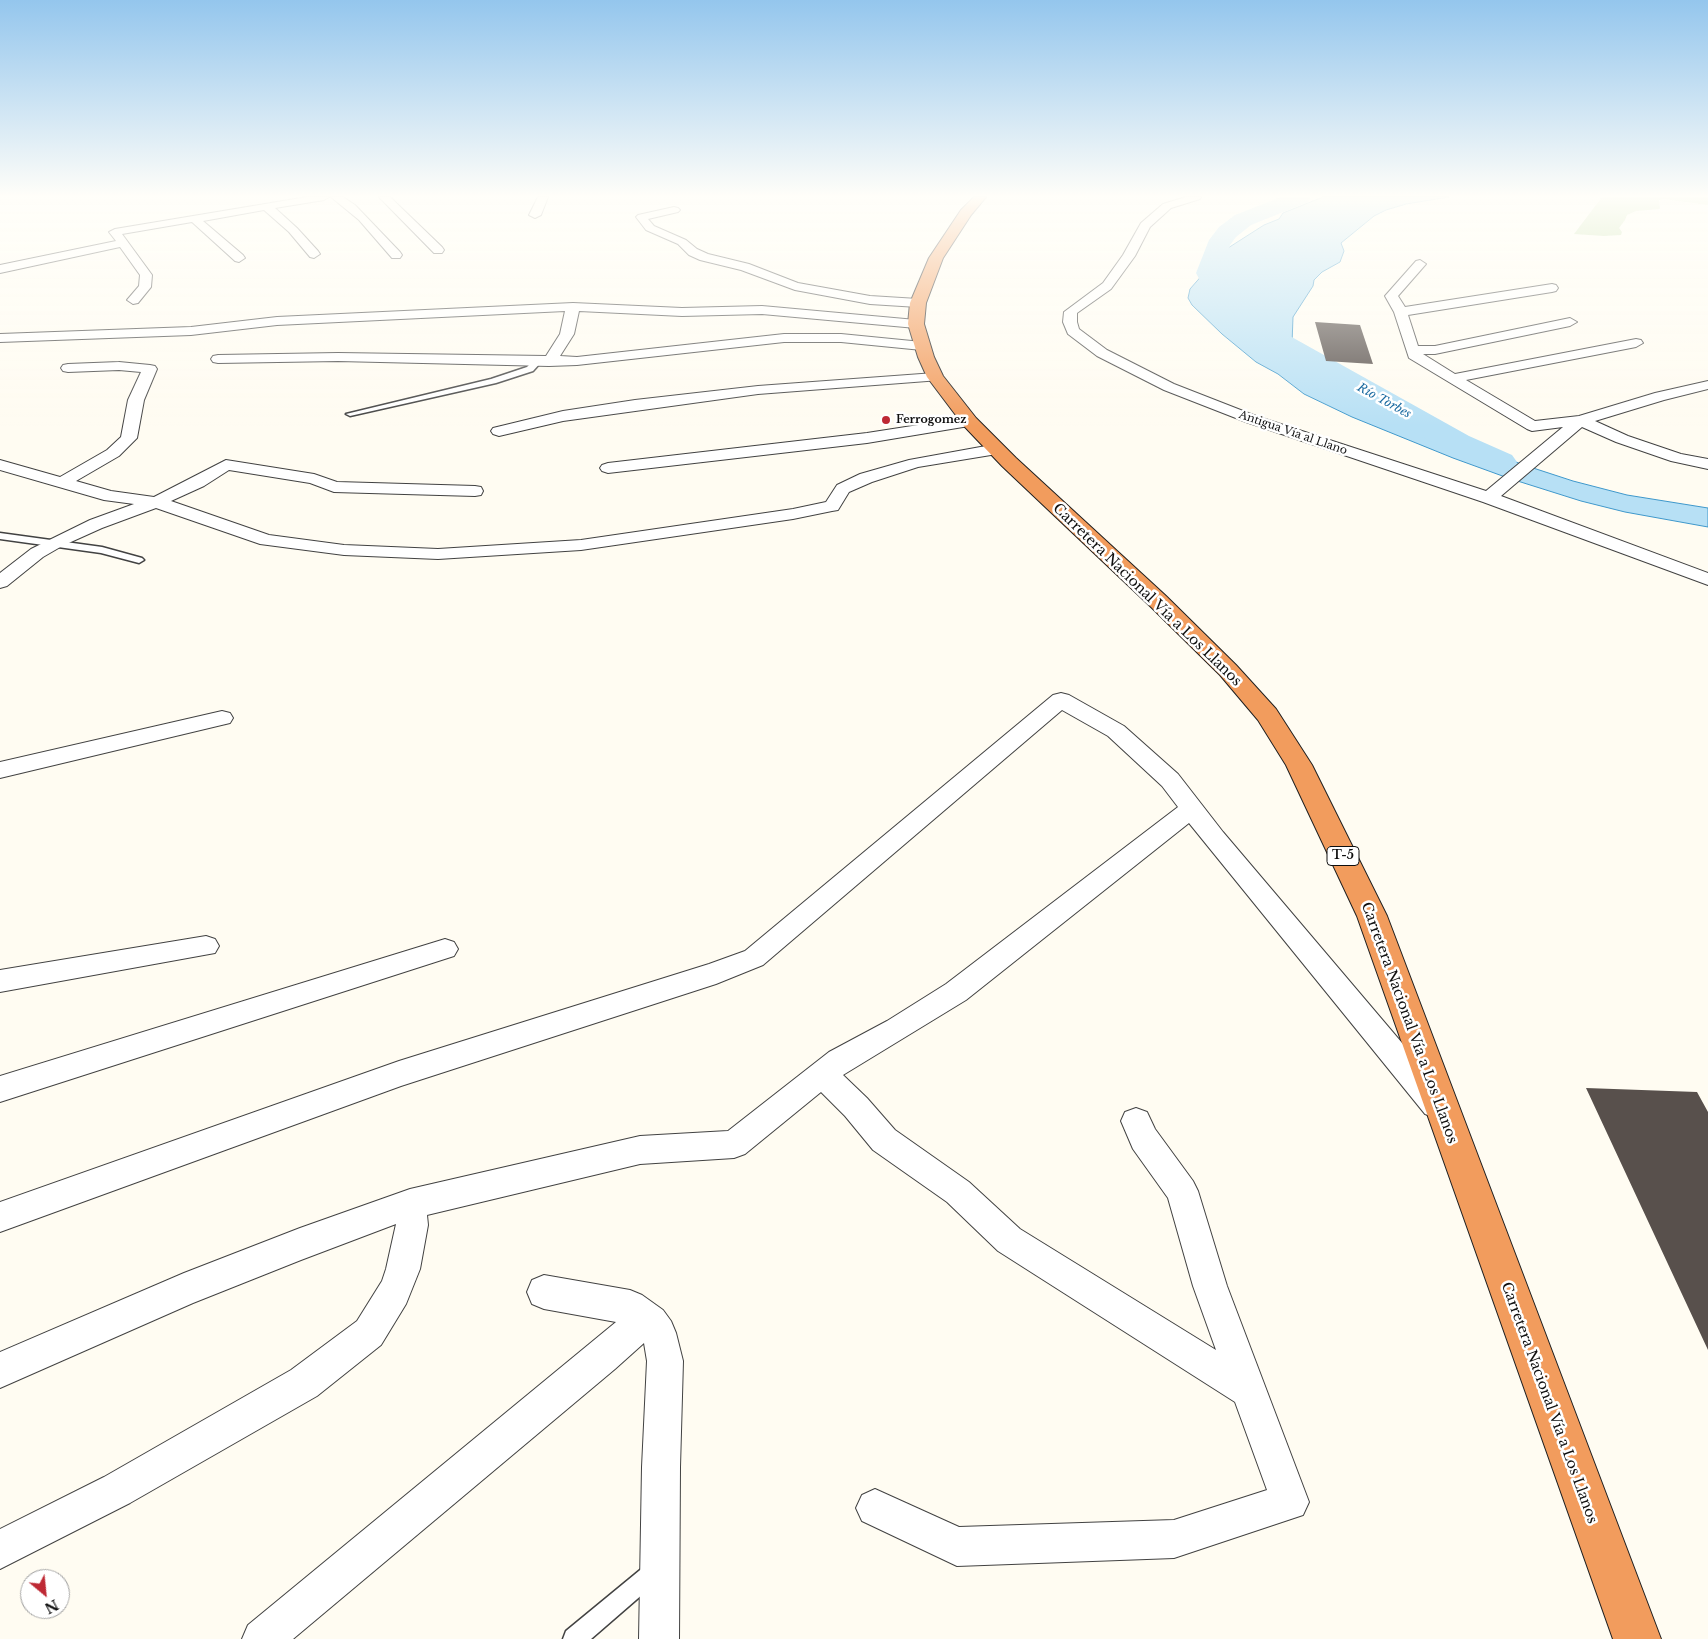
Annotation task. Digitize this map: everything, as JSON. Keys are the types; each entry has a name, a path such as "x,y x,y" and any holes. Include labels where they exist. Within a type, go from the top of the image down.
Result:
{"highway":[{"path":"919,324 925,283 929,273"},
{"name":"Carretera Nacional Vía a Los Llanos","path":"919,324 936,378 970,422 1228,670 1267,715 1299,765 1372,916 1636,1639"}],"street":[{"path":"133,300 145,287 145,273"},
{"path":"762,273 795,286 870,300 919,324"},
{"name":"Antigua Vía al Llano","path":"1117,273 1107,286 1071,312 1070,322 1073,331 1102,353 1169,387 1270,425 1489,498 1708,579"},
{"path":"1411,273 1391,296 1401,312 1414,356 1532,426 1581,420 1660,396 1708,385"},
{"path":"1401,312 1552,288"},
{"path":"0,338 191,331 277,321 574,307 682,312 762,310 919,324"},
{"path":"544,362 567,334 574,307"},
{"path":"1412,350 1434,350 1570,322"},
{"path":"218,359 338,358 544,362 604,359 784,338 841,338 919,324"},
{"path":"1451,379 1636,343"},
{"path":"63,482 113,453 129,438 136,400 150,370 119,366 68,368"},
{"path":"500,432 562,416 635,405 758,390 936,378"},
{"path":"1489,498 1516,472 1581,420"},
{"path":"1581,420 1622,439 1677,458 1708,464"},
{"path":"608,468 867,438 970,422"},
{"path":"0,465 110,496 156,502 266,540 344,550 438,554 581,545 793,514 832,506 843,489 866,478 915,463 997,449"},
{"path":"0,582 37,552 56,542 156,502 226,466 314,479 334,487 475,491"},
{"path":"0,1217 398,1074 716,973 754,958 1060,700 1116,731 1170,780 1191,809 1443,1114"},
{"path":"0,770 222,718"},
{"path":"0,1370 184,1290 300,1244 410,1204 640,1150 734,1144 839,1061 897,1029 956,992 1191,809"},
{"path":"0,981 206,946"},
{"path":"0,1089 444,949"},
{"path":"822,1074 856,1107 884,1140 958,1192 1009,1240 1248,1390"},
{"path":"875,1508 957,1547 1174,1538 1290,1502 1210,1286 1182,1191 1144,1140 1136,1121"},
{"path":"0,1550 117,1490 304,1383 369,1333 394,1292 403,1269 412,1224 410,1204"},
{"path":"544,1292 603,1304 617,1304 630,1307 646,1318 658,1333 665,1361 661,1467 659,1639"},
{"path":"262,1639 400,1522 603,1357 646,1318"}],"lane":[{"path":"350,414 493,381 530,369 544,362"},
{"path":"0,536 56,542 102,550 139,560"},
{"path":"574,1639 660,1566"}],"water":[{"path":"1204,273 1321,273 1314,280 1313,286 1293,317 1292,344 1316,371 1345,389 1408,420 1524,465 1573,481 1627,495 1708,508 1708,527 1625,512 1581,501 1453,458 1352,417 1304,394 1278,374 1256,362 1222,334 1192,305 1188,298 1190,289"}],"building":[{"path":"1315,322 1360,325 1373,364 1326,361"},
{"path":"1586,1088 1697,1092 1708,1112 1708,1350"}],"waterway":[{"name":"Río Torbes","path":"1209,273 1219,293 1262,332 1457,443 1500,462"}],"place":[{"name":"Ferrogomez","path":"886,420"}]}
